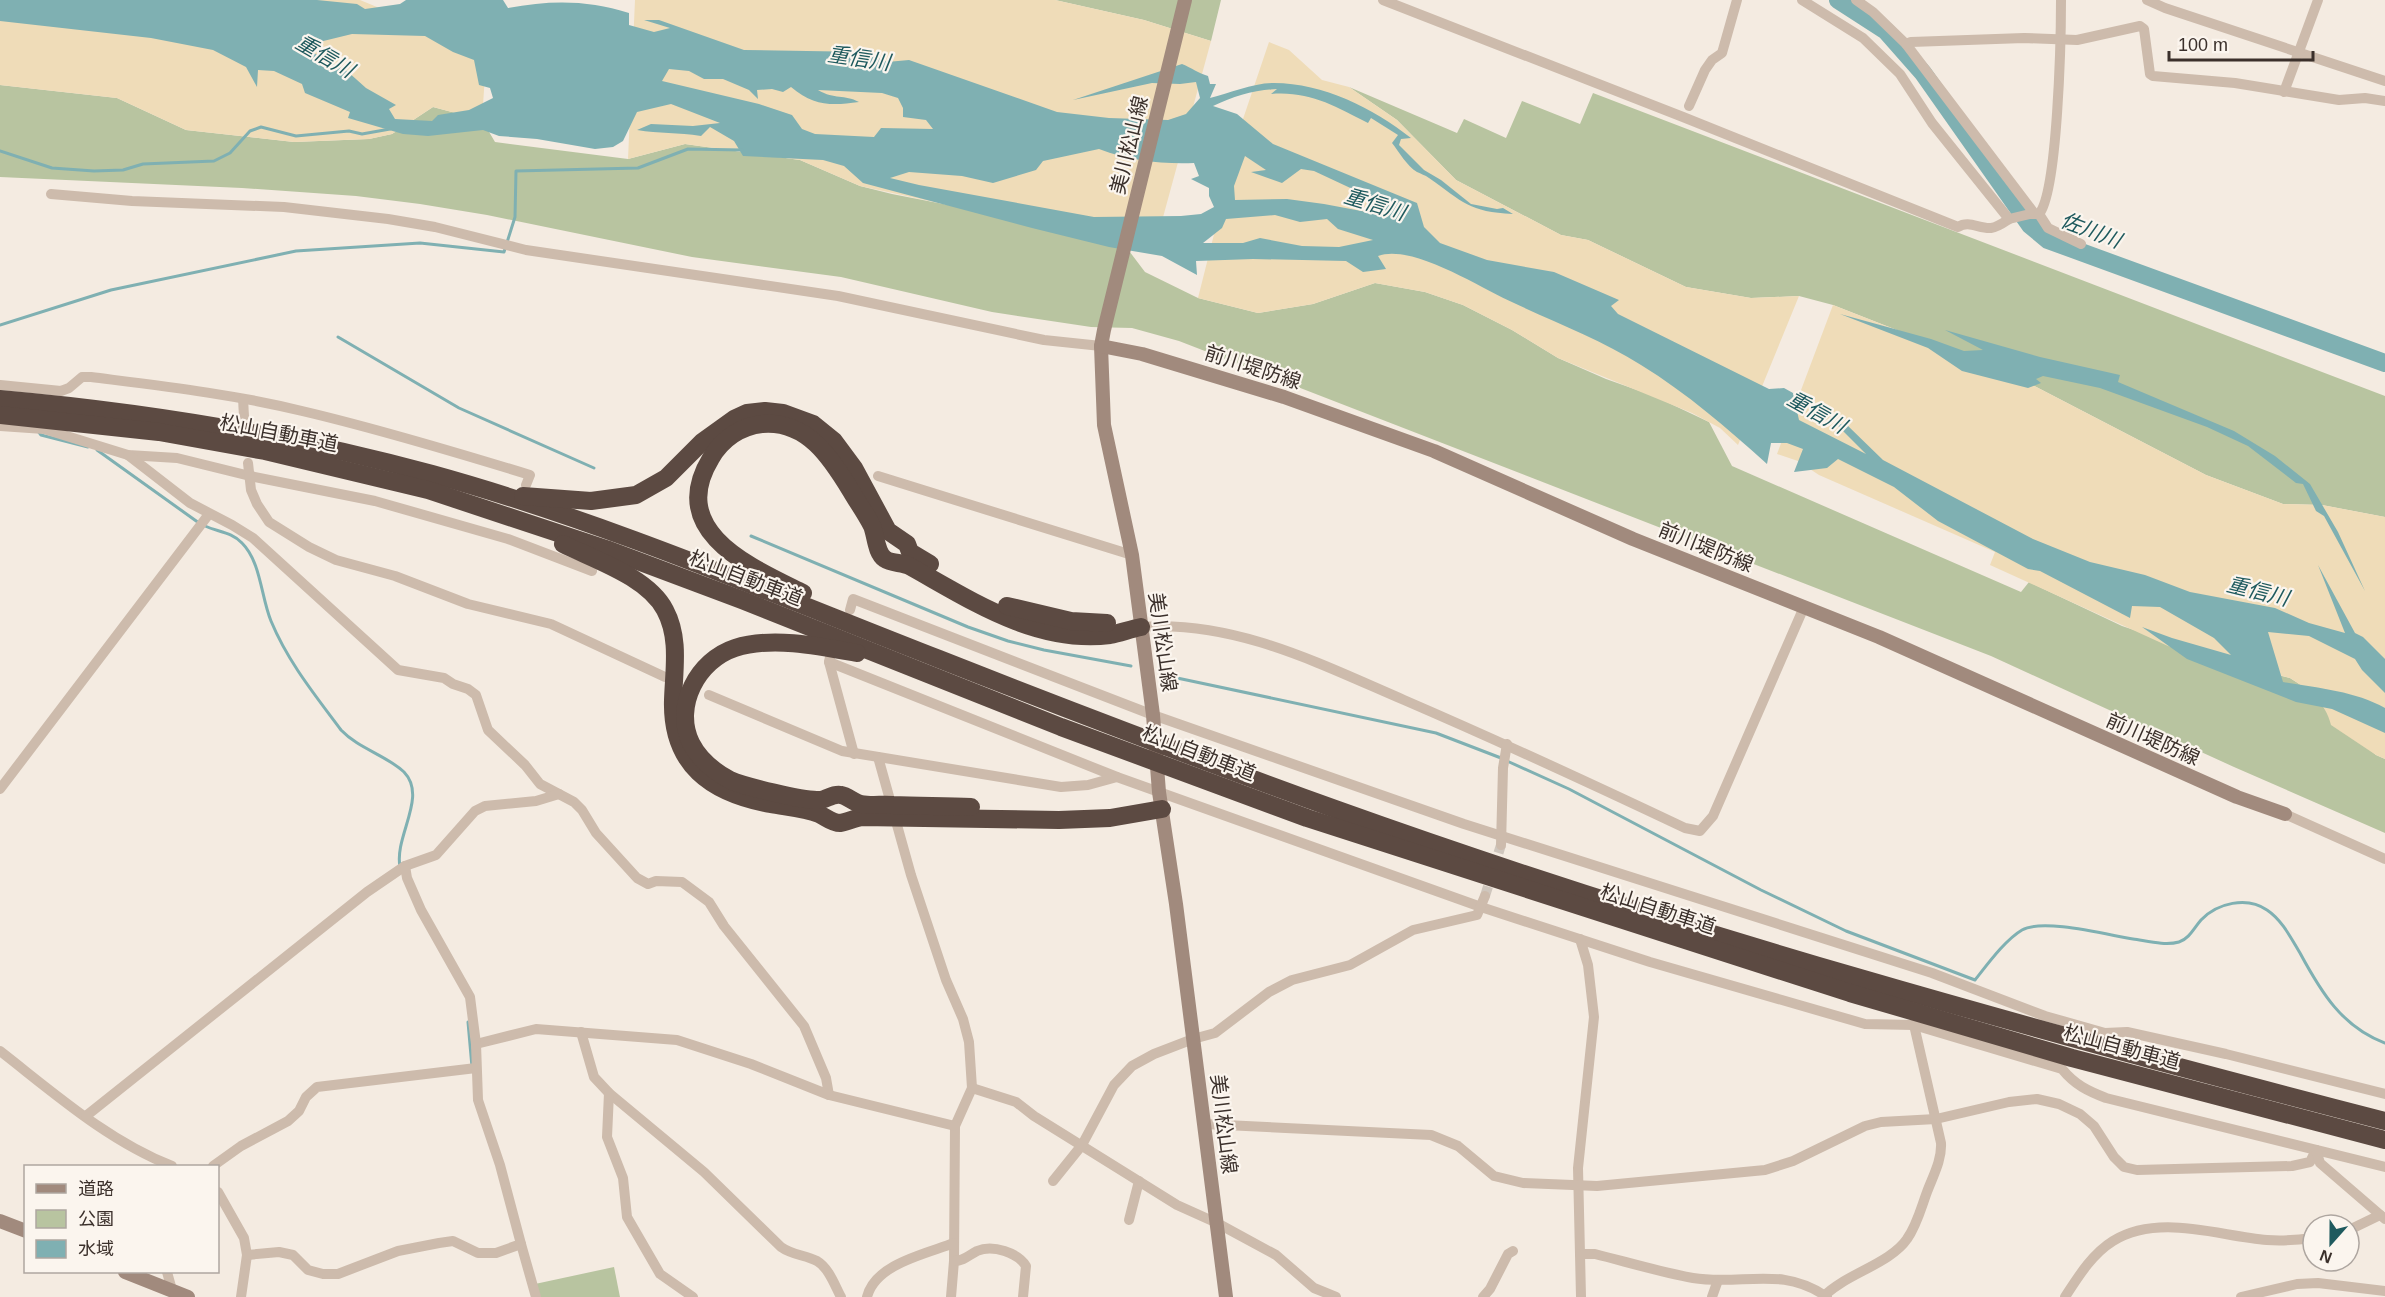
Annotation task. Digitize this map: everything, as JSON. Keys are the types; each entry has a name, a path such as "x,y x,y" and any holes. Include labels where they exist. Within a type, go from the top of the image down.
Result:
{"highway":[{"name":"松山自動車道","path":"3,390 159,432 265,451 498,503 749,583 1136,735 1342,811 1650,914 2104,1048 2385,1121"},
{"path":"498,503 591,501 636,495 666,478 702,442 734,419 747,413 783,412 813,424 834,441 854,468 888,531 907,544 910,552 1002,604 1019,610 1071,621 1141,627"},
{"name":"松山自動車道","path":"0,415 90,415"},
{"path":"941,660 765,574 725,550 711,534 703,519 699,501 704,471 721,444 734,433 751,426 764,424 780,425 798,431 811,439 833,461 872,526 879,551 886,560 908,565 988,610 1035,628 1069,634 1109,635 1141,627"},
{"name":"松山自動車道","path":"498,503 1061,727 1307,818 1900,1008 2072,1058 2385,1140"},
{"path":"498,503 637,581 654,594 671,624 675,645 673,710 679,745 687,760 713,784 728,793 750,800 814,812 833,822 843,823 894,811 1115,807 1161,801"},
{"path":"894,811 862,804 840,795 820,800 751,787 731,780 713,769 698,754 690,741 685,720 687,701 694,681 705,665 719,654 736,647 778,642 897,661"}],"main road":[{"name":"美川松山線","path":"1185,0 1101,346 1104,425 1132,555 1153,715 1161,801 1226,1297"},
{"name":"前川堤防線","path":"1101,346 1122,349 1204,372 1434,451 1633,539 1879,638 2237,797 2285,814"},
{"path":"0,1221 24,1231"},
{"path":"128,1273 188,1297"}],"street":[{"path":"1383,0 1958,227 1971,224 1991,228 2011,218 2034,213 2044,207 2053,158 2061,39 2061,0"},
{"path":"1689,106 1705,70 1712,60 1722,53 1737,0"},
{"path":"1802,0 1863,38 1900,74 1932,123 2011,218"},
{"path":"1856,0 1873,12 1906,44 2034,213 2048,228 2081,244"},
{"path":"2147,0 2298,54 2385,81"},
{"path":"2284,92 2318,0"},
{"path":"1906,44 1959,40 2077,40 2139,26 2144,29 2150,74 2153,76 2235,83 2339,100 2365,98 2385,100"},
{"path":"51,194 132,201 284,207 388,219 435,227 526,250 838,296 1044,340 1101,346"},
{"path":"0,376 3,390 44,429"},
{"path":"3,390 61,391 69,388 82,377 91,377 174,387 243,399 301,410 474,458 530,476 526,485"},
{"path":"243,399 244,416"},
{"path":"0,426 44,429 128,455 177,458 250,476 375,501 509,534 592,571"},
{"path":"128,455 190,503 203,522 232,525 253,538 398,670 406,673 430,674 468,689 476,695 488,730 525,765 540,784 574,802 582,810 596,833 637,878 648,884 656,881 682,882 709,902 724,926 804,1026 826,1078 829,1095"},
{"path":"248,463 251,490 269,522 309,547 336,560 395,576 468,604 551,624 664,677"},
{"path":"878,476 1132,555"},
{"path":"0,789 203,522"},
{"path":"850,610 854,599 1153,715 1453,820 1502,840 1932,972 2045,1016 2105,1033 2127,1032 2226,1054 2385,1094"},
{"path":"1141,627 1167,625 1197,627 1264,643 1306,658 1505,749 1685,828 1700,831 1713,816 1804,608"},
{"path":"854,754 830,659 1117,777 1161,801 1481,907 1650,962 1865,1024 1914,1025 2062,1070 2073,1082 2087,1091 2106,1098 2385,1167"},
{"path":"709,695 854,754 1060,787 1088,785 1117,777"},
{"path":"1502,840 1505,749"},
{"path":"878,757 925,917 946,980 963,1019 969,1042 972,1088 955,1126 954,1261 951,1297"},
{"path":"86,1116 331,920 405,866 436,855 475,811 485,806 536,801 559,794"},
{"path":"2285,814 2385,859"},
{"path":"405,866 407,878 421,910 470,997 476,1044 478,1100 500,1165 536,1297"},
{"path":"1053,1181 1082,1145 1114,1085 1132,1066 1154,1054 1215,1033 1269,992 1292,980 1350,965 1413,930 1477,915 1485,896"},
{"path":"1580,939 1588,965 1594,1017 1578,1168 1581,1297"},
{"path":"1580,1254 1595,1254 1694,1278 1718,1280 1779,1277 1810,1286 1825,1296 1833,1288 1894,1251 1906,1241 1914,1228 1941,1152 1936,1119 1914,1025"},
{"path":"476,1044 536,1029 677,1040 751,1064 829,1095 955,1126"},
{"path":"581,1032 594,1077 609,1093 704,1172 781,1246 789,1252 824,1266 841,1297"},
{"path":"0,1051 117,1139 147,1157 167,1165"},
{"path":"216,1165 241,1146 288,1121 298,1111 306,1097 317,1087 476,1068"},
{"path":"972,1088 1016,1102 1034,1116 1177,1205 1276,1255 1312,1292 1336,1297"},
{"path":"609,1093 607,1137 622,1178 627,1217 660,1274 693,1297"},
{"path":"1204,1124 1431,1135 1458,1146 1494,1176 1523,1183 1579,1185 1641,1182 1765,1170 1793,1161 1873,1124 1936,1119 2009,1102 2037,1099 2059,1104 2080,1114 2094,1126 2114,1157 2124,1167 2137,1170 2292,1166 2310,1162 2316,1150"},
{"path":"2316,1150 2320,1163 2383,1217 2361,1225"},
{"path":"1129,1220 1139,1181"},
{"path":"219,1194 244,1238 247,1255 241,1297"},
{"path":"2065,1297 2094,1257 2112,1242 2132,1232 2156,1227 2267,1240 2301,1239"},
{"path":"247,1255 279,1252 293,1255 308,1270 322,1274 338,1274 398,1251 439,1243 453,1241 478,1253 496,1253 520,1244"},
{"path":"867,1297 870,1286 885,1270 954,1243"},
{"path":"954,1261 963,1260 983,1249 999,1250 1016,1255 1026,1266 1023,1297"},
{"path":"1483,1297 1490,1289 1508,1254 1513,1251"},
{"path":"167,1273 172,1290"},
{"path":"1712,1297 1718,1280"},
{"path":"2241,1297 2297,1284 2318,1283 2385,1291"}],"green space":[{"path":"1055,0 1221,0 1211,41 1144,20"},
{"path":"0,85 117,98 186,130 294,142 369,139 392,134 433,107 482,120 495,142 628,159 685,144 800,160 860,186 892,194 979,211 1114,231 1145,272 1198,298 1258,313 1313,304 1375,283 1425,292 1463,305 1512,330 1558,358 1606,379 1654,396 1709,422 1732,466 2021,592 2029,582 2122,626 2249,668 2290,678 2307,689 2329,715 2376,755 2385,759 2385,833 1991,656 1179,341 1132,328 1091,327 992,312 841,277 692,257 487,215 420,204 356,196 242,188 0,177"},
{"path":"1349,87 1457,133 1464,119 1506,138 1522,101 1580,124 1593,93 2385,396 2385,517 2322,505 2283,504 2206,475 2019,378 1833,305 1799,296 1751,298 1686,287 1588,240 1561,235 1456,180 1397,120"},
{"path":"614,1267 620,1297 539,1297 535,1284"}],"sand":[{"path":"0,0 360,0 406,19 490,0 482,120 433,107 392,134 369,139 294,142 186,130 117,98 0,85"},
{"path":"635,0 1055,0 1144,20 1211,41 1156,243 985,213 860,186 800,160 685,144 628,159"},
{"path":"1269,42 1289,50 1322,80 1349,87 1397,120 1456,180 1561,235 1588,240 1686,287 1751,298 1799,296 1738,445 1720,428 1692,413 1558,358 1512,330 1463,305 1425,292 1375,283 1313,304 1258,313 1198,298 1243,119"},
{"path":"1833,305 2019,378 2206,475 2283,504 2322,505 2385,517 2385,759 2331,725 2329,717 2316,698 2290,678 2168,646 1990,565 1995,552 1819,475 1798,461 1777,454"}],"water":[{"name":"重信川","path":"0,0 317,0 357,4 365,9 400,4 406,0 503,0 508,8 569,3 599,6 629,13 629,25 654,32 670,28 644,20 659,20 744,50 867,52 887,62 909,60 1057,112 1109,118 1168,120 1186,114 1200,98 1196,82 1152,83 1073,100 1182,64 1208,76 1210,84 1216,84 1210,98 1266,83 1292,84 1329,92 1364,107 1411,138 1401,139 1399,145 1424,170 1441,180 1471,204 1503,208 1513,214 1476,208 1417,172 1392,143 1398,135 1371,118 1368,123 1310,97 1271,94 1277,89 1244,94 1213,106 1237,114 1273,144 1417,203 1424,227 1440,243 1487,260 1554,272 1619,300 1611,306 1618,314 1769,389 1784,388 1793,393 1799,420 1866,454 1835,423 1847,425 1883,460 2033,539 2090,562 2145,575 2190,592 2275,608 2309,623 2345,633 2318,565 2355,633 2363,637 2385,659 2385,693 2362,670 2355,659 2309,636 2268,632 2283,682 2349,694 2385,708 2385,733 2332,709 2296,702 2187,659 2142,627 2231,655 2214,638 2160,607 2132,606 2130,618 2040,571 2028,569 1938,521 1894,487 1838,459 1827,468 1794,472 1803,449 1787,443 1771,443 1767,464 1691,400 1626,356 1428,261 1392,254 1378,256 1386,269 1363,272 1346,261 1253,259 1196,261 1197,275 1162,256 1109,247 863,183 844,166 823,160 743,156 734,141 710,127 701,136 637,130 651,124 693,126 720,123 671,104 637,112 623,141 613,147 595,149 537,139 499,136 483,130 428,136 403,134 348,118 350,112 305,93 302,84 274,71 258,70 257,87 246,67 213,50 151,38 0,21","holes":["352,34 425,36 453,52 474,60 479,85 490,88 493,98 469,110 438,115 432,121 395,119 389,109 396,105 366,88 347,71 310,51 307,45","669,69 689,71 704,79 723,79 749,90 758,99 757,90 772,89 783,92 791,87 807,98 831,104 859,102 818,90 882,93 898,98 903,108 903,117 926,120 933,129 881,128 874,137 815,134 802,129 792,115 759,104 662,81","1099,149 1146,161 1194,163 1199,176 1191,179 1209,188 1209,196 1214,207 1201,214 1181,216 1094,217 890,178 909,172 962,176 993,183 1036,170 1043,161","1245,156 1266,170 1251,172 1282,183 1301,169 1314,171 1376,200 1388,216 1287,199 1235,200 1234,186","1275,215 1300,222 1327,219 1338,229 1373,240 1339,247 1302,246 1260,238 1243,243 1203,243 1222,228 1226,219"]},
{"path":"1840,314 1931,339 1964,351 1983,350 1945,330 2040,357 2120,375 2118,382 2234,431 2275,456 2310,484 2338,532 2365,591 2324,516 2316,511 2303,484 2296,483 2248,446 2207,427 2100,388 2043,376 2036,379 2041,383 2028,388 1962,371 1928,348"}],"waterway":[{"name":"佐川川","path":"1838,0 1886,31 1923,73 2030,225 2048,240 2385,363"},
{"path":"0,151 52,168 94,171 123,170 143,164 214,161 230,153 250,131 261,127 296,136 349,131 362,134 390,129"},
{"path":"0,325 111,290 296,251 420,243 504,252 515,217 516,171 638,168 688,149 742,150"},
{"path":"338,337 459,408 594,468"},
{"path":"38,431 41,435 88,447"},
{"path":"97,450 199,523"},
{"path":"205,526 234,537 248,551 257,570 271,621 285,650 341,730 348,737 397,766 410,782 413,793 412,805 401,843 400,867"},
{"path":"751,536 968,627 1008,641 1131,666"},
{"path":"1163,675 1436,733 1501,758"},
{"path":"1507,761 1569,789 1761,890 1846,931 1975,980 2009,940 2022,930 2032,927 2060,927 2150,942 2174,943 2186,938 2201,920 2215,909 2232,903 2250,903 2267,910 2282,924 2334,1007 2357,1028 2385,1043"},
{"path":"468,1022 472,1067"}],"tunnel":[{"path":"1485,896 1501,845"}]}
